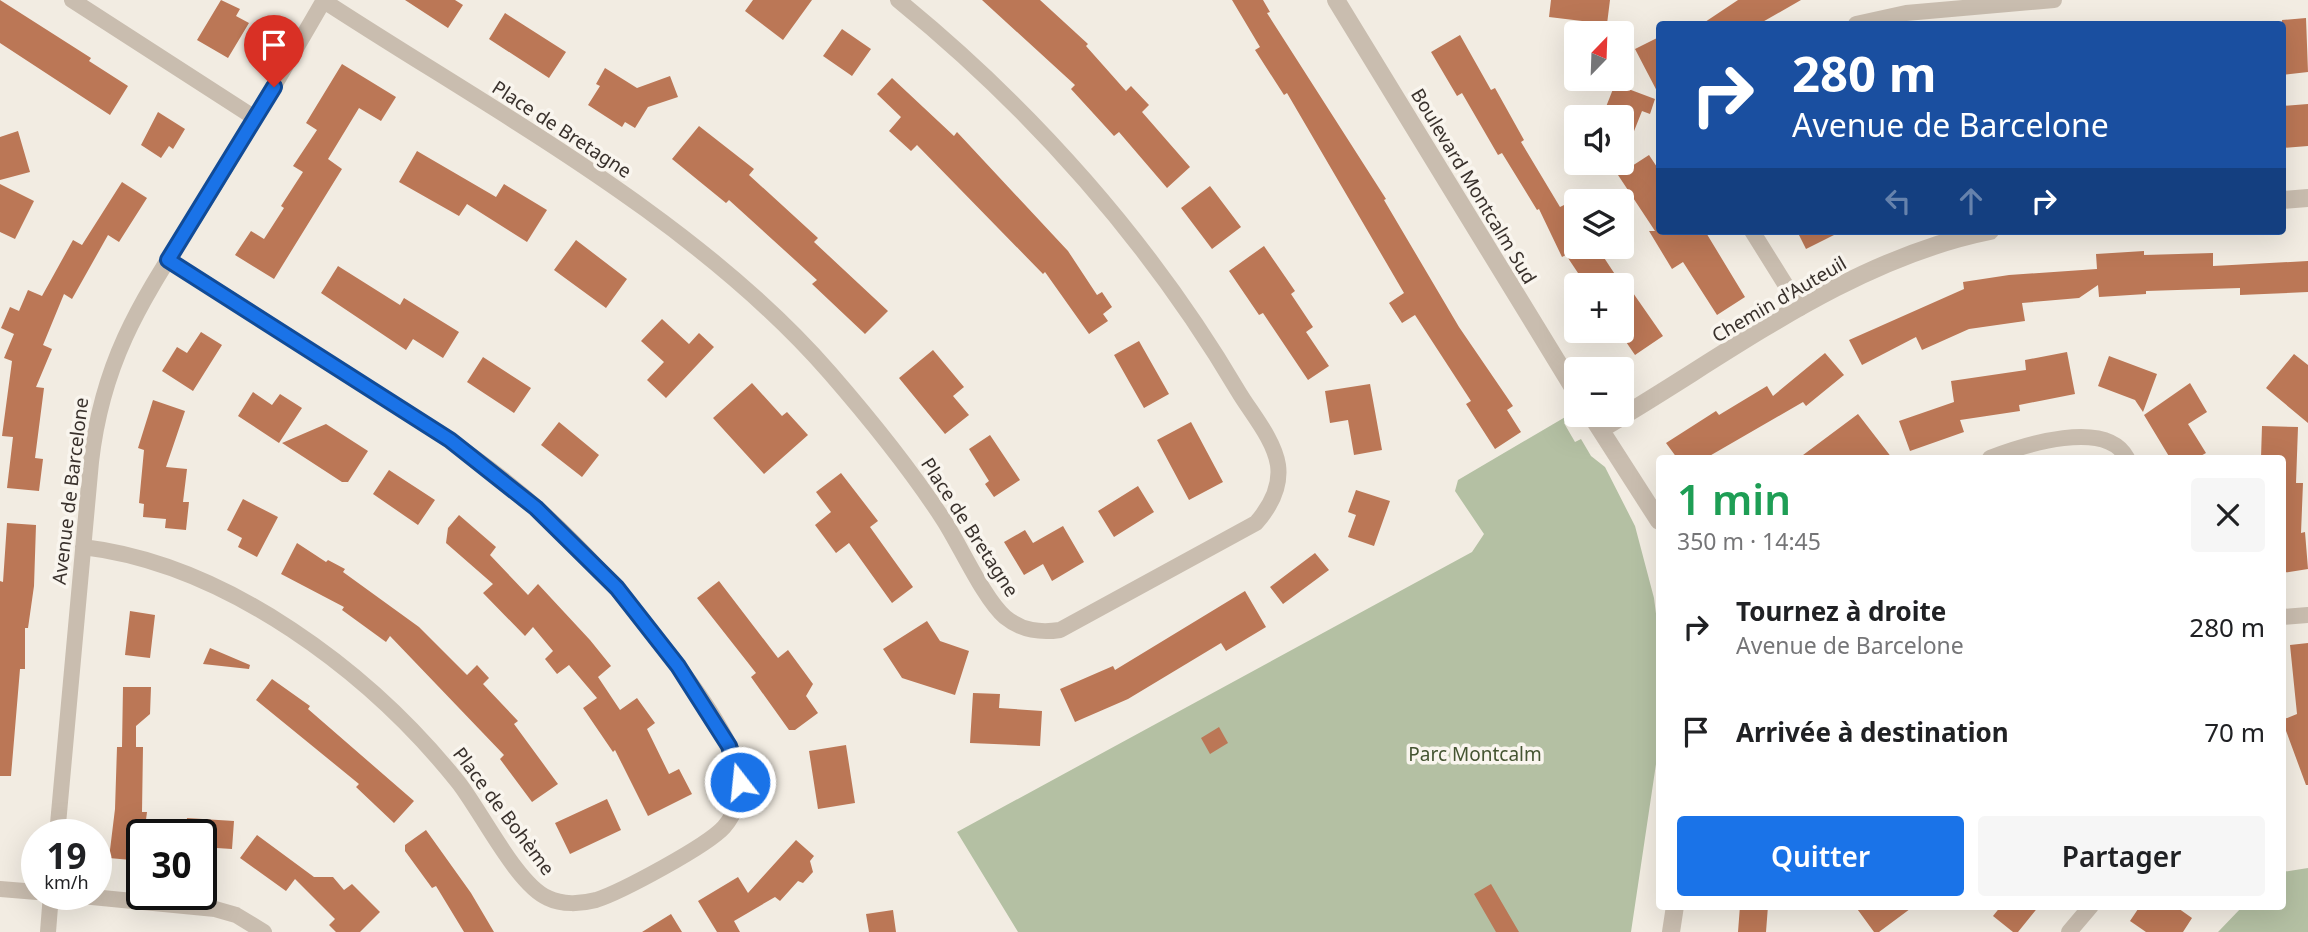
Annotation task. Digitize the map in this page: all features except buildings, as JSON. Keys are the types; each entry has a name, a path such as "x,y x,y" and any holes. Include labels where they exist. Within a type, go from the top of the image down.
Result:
{"street":[{"path":"72,0 255,118"},
{"name":"Avenue de Barcelone","path":"58,819 94,435 104,390 122,340 324,0"},
{"name":"Place de Bretagne","path":"324,0 615,189 756,299 826,368 883,436 943,519 1000,612 1026,629 1047,632 1060,630 1256,523 1275,493 1277,462 1225,369 1148,257 1080,175 1012,103 898,0"},
{"name":"Boulevard Montcalm Sud","path":"1336,0 1564,373"},
{"path":"1870,21 1906,13 2054,0"},
{"path":"2286,200 2308,198"},
{"path":"1754,235 1800,308"},
{"name":"Chemin d'Auteuil","path":"1634,401 1800,308 1896,261 1977,235"},
{"name":"Place de Bohème","path":"83,547 107,551 170,570 224,593 273,620 348,671 397,713 435,755 478,810 526,881 547,898 580,903 610,894 719,832 738,801 738,771 729,746 678,666 617,588 547,518 450,440 168,260"},
{"path":"1599,427 1656,516"},
{"path":"2001,455 2047,443 2090,436 2110,441 2124,455"},
{"path":"2286,617 2308,615"},
{"path":"0,889 21,891"},
{"path":"112,899 215,909 236,915 264,932"},
{"path":"48,932 50,910"},
{"path":"1671,932 1674,910"},
{"path":"2069,932 2088,910"}],"green space":[{"name":"Parc Montcalm","path":"1564,418 1564,427 1575,442 1581,439 1591,456 1605,467 1635,526 1656,614 1656,764 1631,932 1018,932 957,832 1472,552 1484,534 1455,491 1458,480"},
{"path":"2308,868 2308,932 2218,932 2239,910 2286,910 2286,871"}],"route":[{"path":"274,87 168,260 450,440 536,508 617,588 678,666 729,746 740,782"}]}
